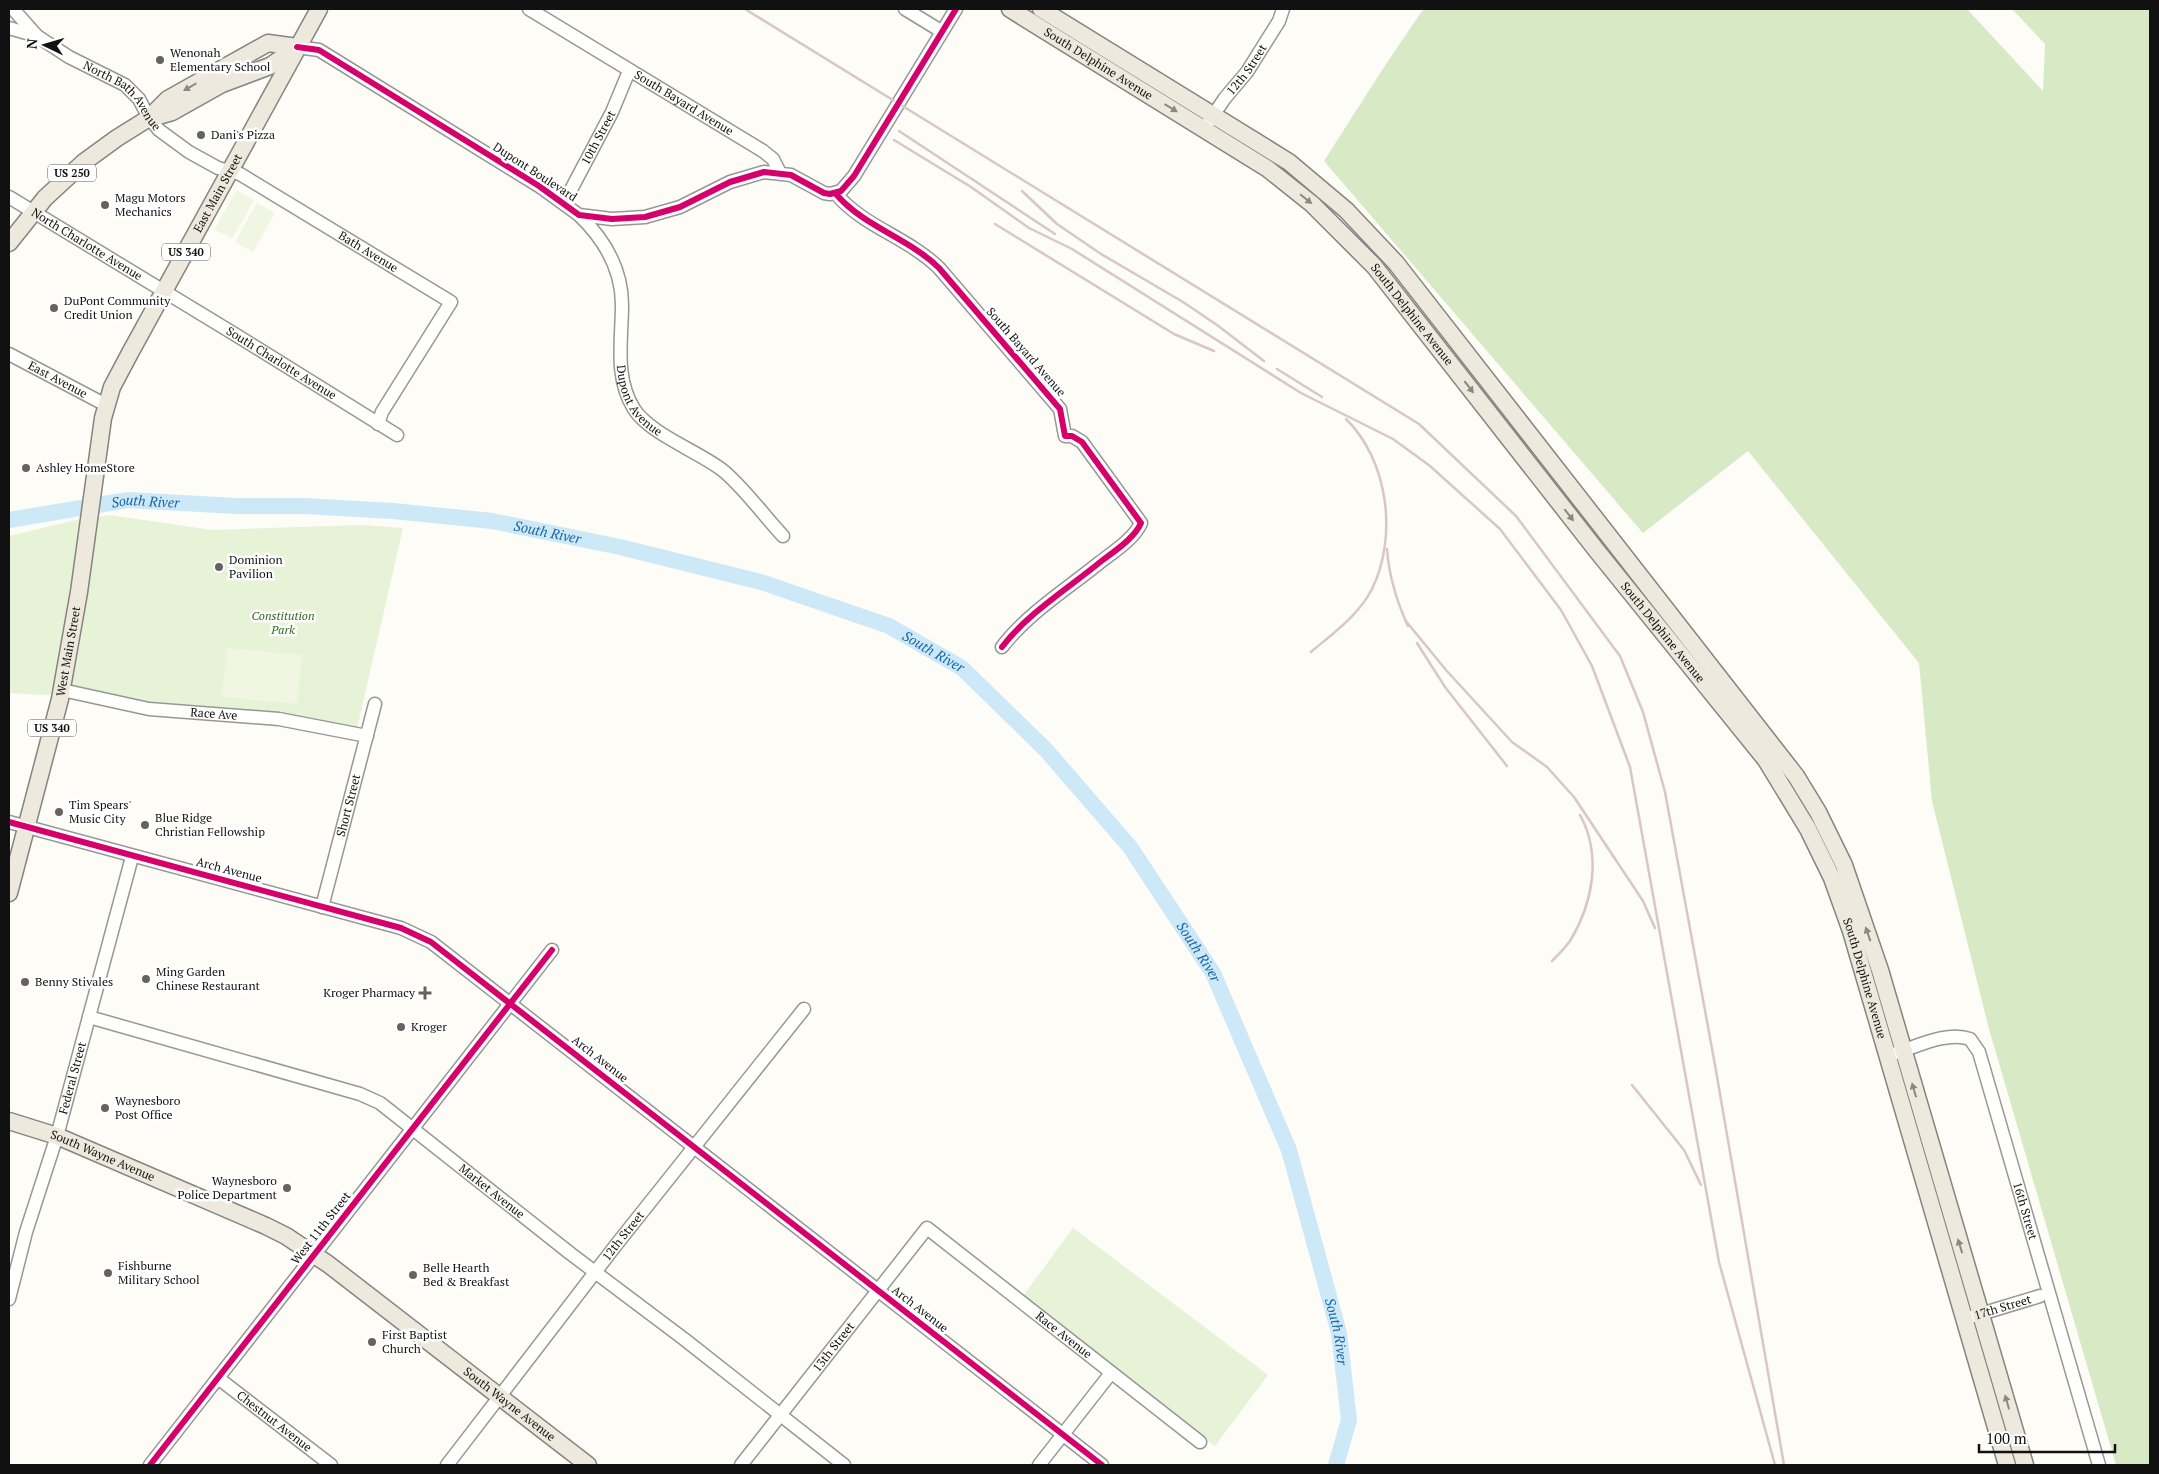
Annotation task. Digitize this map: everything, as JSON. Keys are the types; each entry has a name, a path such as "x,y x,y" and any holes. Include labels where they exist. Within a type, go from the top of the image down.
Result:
{"main road":[{"name":"East Main Street","path":"97,465 106,405 112,387 319,9"},
{"name":"South Delphine Avenue","path":"1010,9 1209,121 1289,162 1346,210 1396,263 1796,776 1818,812 1844,865 1880,970 1896,1054 1964,1319 2007,1465"},
{"name":"South Delphine Avenue","path":"1041,9 1209,121"},
{"name":"US 250","path":"9,243 33,212 84,162 117,138 149,118 172,112 222,84 270,66 297,47"},
{"name":"West Main Street","path":"9,893 62,690 84,561 97,465"},
{"name":"South Delphine Avenue","path":"1896,1054 1981,1315 2025,1465"},
{"name":"South Wayne Avenue","path":"9,1121 57,1136 266,1226 315,1254 588,1465"}],"street":[{"path":"13,9 37,36"},
{"name":"South Bayard Avenue","path":"529,9 763,151 773,159 780,173 799,179 824,193 836,194 856,214 926,257 939,268 1060,409 1065,436 1072,436 1082,442 1141,523 1131,537 1039,610 1002,647"},
{"path":"905,9 941,31"},
{"path":"836,194 854,176 956,9"},
{"name":"12th Street","path":"1209,121 1247,72 1280,20 1283,9"},
{"name":"North Bath Avenue","path":"9,28 37,36 69,57 125,85 139,99 155,126 178,145 218,168 240,174 285,201"},
{"name":"Dupont Boulevard","path":"297,47 319,50 564,203 579,215 612,219 645,217 680,207 730,182 747,176 764,172 780,173"},
{"name":"10th Street","path":"564,203 612,112 629,70"},
{"name":"North Charlotte Avenue","path":"9,197 164,292"},
{"name":"Bath Avenue","path":"285,201 451,302 382,412 378,424"},
{"name":"Dupont Avenue","path":"579,215 602,241 614,263 620,283 622,304 620,353 622,373 624,386 634,409 652,426 723,470 783,536"},
{"name":"South Charlotte Avenue","path":"164,292 397,435"},
{"name":"East Avenue","path":"9,354 106,405"},
{"name":"Race Ave","path":"62,690 148,708 278,719 367,736"},
{"name":"Short Street","path":"322,907 375,704"},
{"name":"Arch Avenue","path":"9,822 132,857 322,907 415,934 431,942 1102,1465"},
{"name":"Federal Street","path":"9,1299 26,1232 57,1136 132,857"},
{"name":"West 11th Street","path":"150,1465 552,950"},
{"name":"12th Street","path":"447,1465 596,1272 804,1009"},
{"name":"Market Avenue","path":"90,1017 360,1094 380,1103 844,1465"},
{"name":"16th Street","path":"1896,1054 1942,1039 1963,1037 1970,1040 1979,1052 2099,1465"},
{"name":"13th Street","path":"741,1465 927,1228"},
{"name":"Race Avenue","path":"927,1228 1200,1442"},
{"name":"17th Street","path":"1964,1319 2040,1296"},
{"path":"1039,1465 1111,1373"},
{"name":"Chestnut Avenue","path":"218,1378 331,1465"}],"green space":[{"path":"1428,9 1967,9 2043,91 2045,44 2012,9 2150,9 2150,1465 2116,1465 1989,1029 1932,801 1919,663 1748,451 1643,533 1324,161 1422,11"},
{"path":"237,190 254,200 232,239 214,229"},
{"path":"257,203 275,213 253,252 235,242"},
{"name":"Constitution Park","path":"110,515 212,530 361,525 403,528 357,729 72,693 45,695 9,693 9,536 76,520"},
{"path":"227,648 302,655 297,704 222,697"},
{"path":"1073,1228 1268,1375 1215,1446 1020,1300"}],"waterway":[{"name":"South River","path":"9,520 128,500 236,506 304,506 393,511 492,521 620,547 761,582 889,626 962,668 1046,750 1130,847 1213,973 1289,1150 1339,1333 1349,1420 1336,1465"}],"railway":[{"path":"745,9 1419,424 1516,516 1620,656 1643,712 1665,792 1715,1065 1784,1465"},
{"path":"899,131 1055,234"},
{"path":"894,140 971,187 1029,228 1072,249 1301,393 1393,439 1430,466 1500,529 1561,610 1592,666 1630,767 1719,1262 1775,1465"},
{"path":"1022,191 1057,224 1101,254 1183,302 1264,361"},
{"path":"995,224 1174,334 1214,351"},
{"path":"1277,369 1322,397"},
{"path":"1311,652 1344,624 1367,598 1380,568 1385,546 1386,523 1380,477 1371,455 1360,436 1346,419"},
{"path":"1387,549 1389,569 1394,588 1408,626"},
{"path":"1405,620 1446,670 1512,742 1547,767 1574,797 1643,901 1655,928"},
{"path":"1417,643 1445,687 1507,766"},
{"path":"1552,961 1570,941 1578,926 1589,895 1593,862 1587,830 1580,815"},
{"path":"1632,1085 1684,1150 1701,1185"}],"cycle path":[{"path":"297,47 319,50 539,186 579,215 612,219 645,217 680,207 730,182 764,172 791,175 824,193 830,194 841,191 854,176 956,9"},
{"path":"836,194 860,215 914,248 939,268 1060,409 1065,436 1072,436 1082,442 1141,523 1123,545 1048,602 1023,624 1002,647"},
{"path":"9,822 401,928 431,942 1102,1465"},
{"path":"150,1465 552,950"}],"place":[{"name":"Wenonah Elementary School","path":"160,60"},
{"name":"Dani's Pizza","path":"201,135"},
{"name":"Magu Motors Mechanics","path":"105,205"},
{"name":"DuPont Community Credit Union","path":"54,308"},
{"name":"Ashley HomeStore","path":"26,468"},
{"name":"Dominion Pavilion","path":"219,567"},
{"name":"Tim Spears' Music City","path":"59,812"},
{"name":"Blue Ridge Christian Fellowship","path":"145,825"},
{"name":"Ming Garden Chinese Restaurant","path":"146,979"},
{"name":"Benny Stivales","path":"25,982"},
{"name":"Kroger Pharmacy","path":"425,993"},
{"name":"Kroger","path":"401,1027"},
{"name":"Waynesboro Post Office","path":"105,1108"},
{"name":"Waynesboro Police Department","path":"287,1188"},
{"name":"Fishburne Military School","path":"108,1273"},
{"name":"Belle Hearth Bed & Breakfast","path":"413,1275"},
{"name":"First Baptist Church","path":"372,1342"}]}
